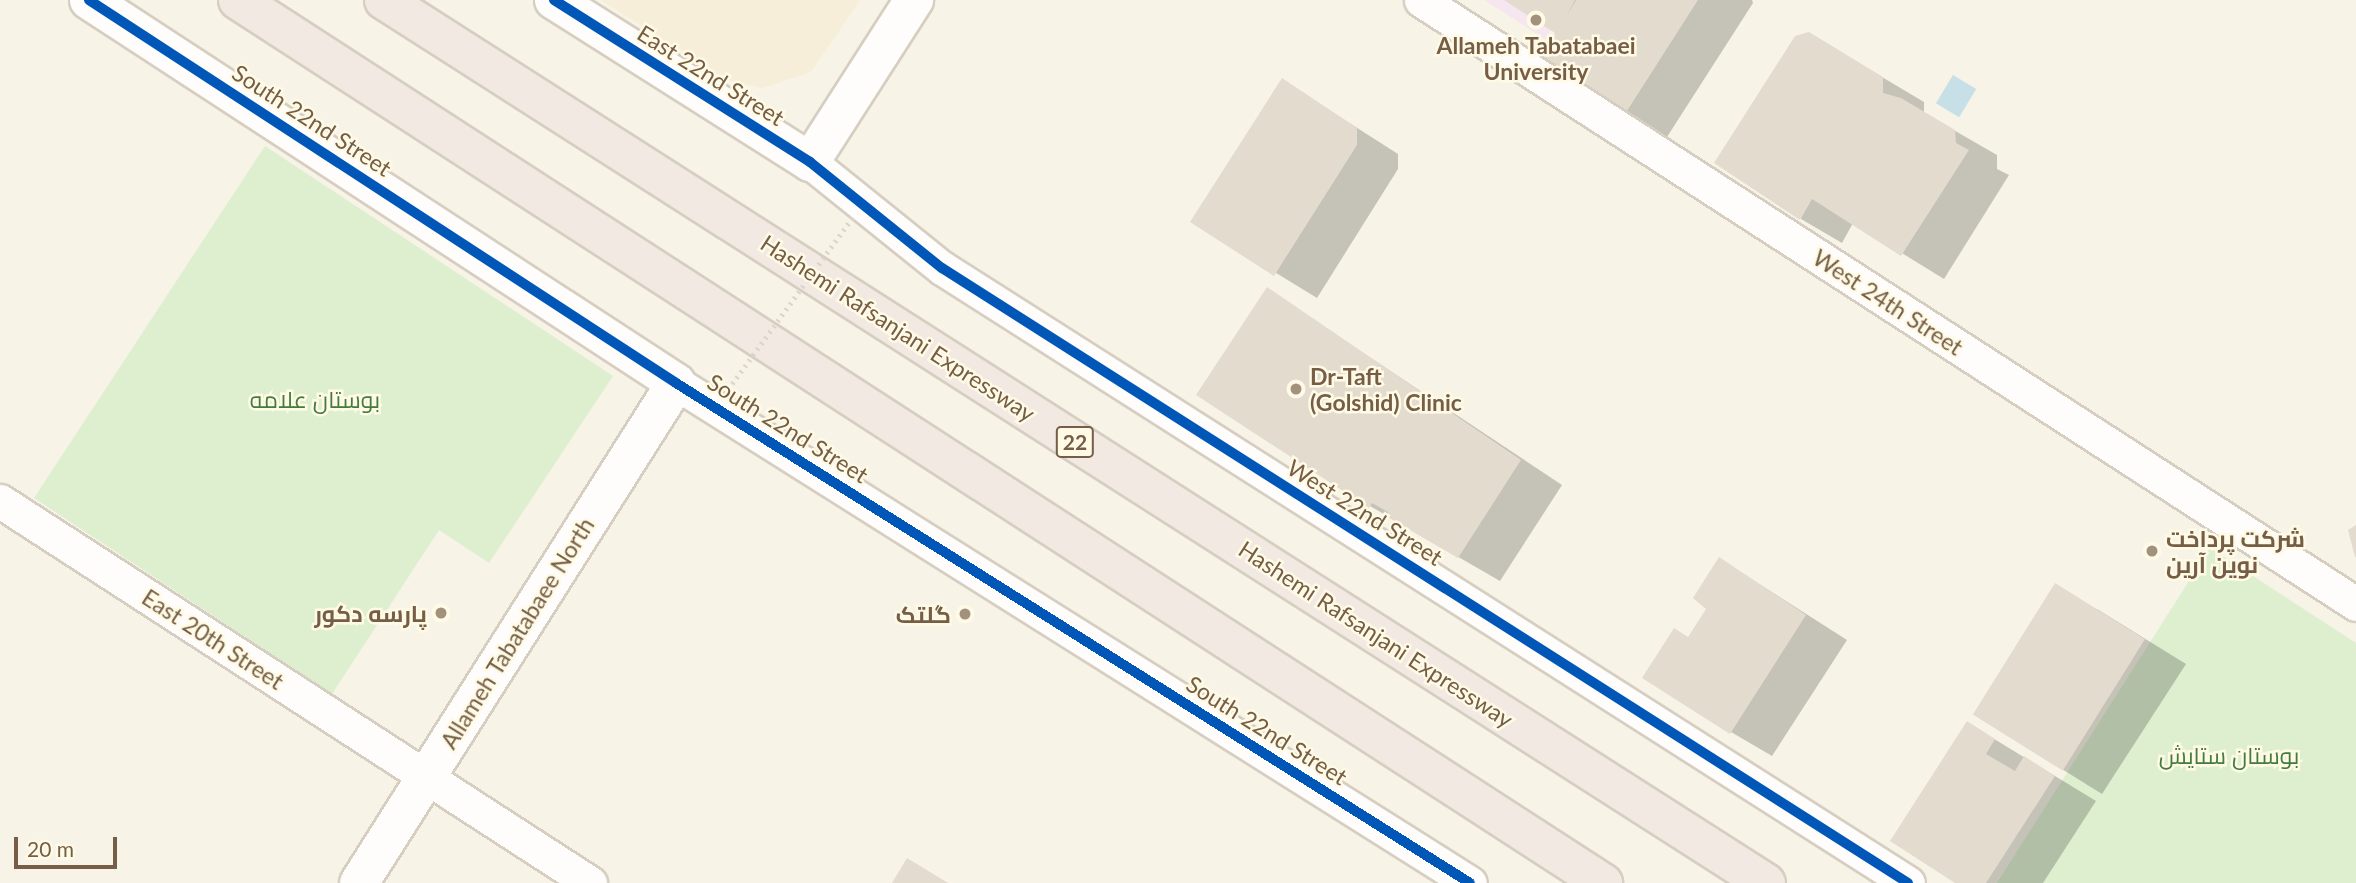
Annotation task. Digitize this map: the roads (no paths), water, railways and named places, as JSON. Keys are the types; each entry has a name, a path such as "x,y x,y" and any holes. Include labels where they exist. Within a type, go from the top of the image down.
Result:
{"highway":[{"path":"238,0 1603,883"},
{"name":"Hashemi Rafsanjani Expressway","path":"384,0 1766,883"}],"street":[{"name":"South 22nd Street","path":"89,0 676,383 1470,883"},
{"name":"East 22nd Street","path":"554,0 810,162"},
{"path":"810,162 914,0"},
{"name":"West 24th Street","path":"1421,0 2356,604"},
{"name":"West 22nd Street","path":"810,162 942,268 1908,883"},
{"name":"Allameh Tabatabaee North","path":"359,883 676,383"},
{"name":"East 20th Street","path":"0,501 590,883"}],"water":[{"path":"1953,75 1976,89 1959,117 1936,103"}],"place":[{"name":"Allameh Tabatabaei University","path":"1536,20"},
{"name":"Dr-Taft (Golshid) Clinic","path":"1296,389"},
{"name":"شرکت پرداخت نوین آرین","path":"2152,551"},
{"name":"پارسه دکور","path":"441,613"},
{"name":"گلتک","path":"965,614"}],"park label":[{"name":"بوستان علامه","path":"315,399"},
{"name":"بوستان ستایش","path":"2229,755"}]}
